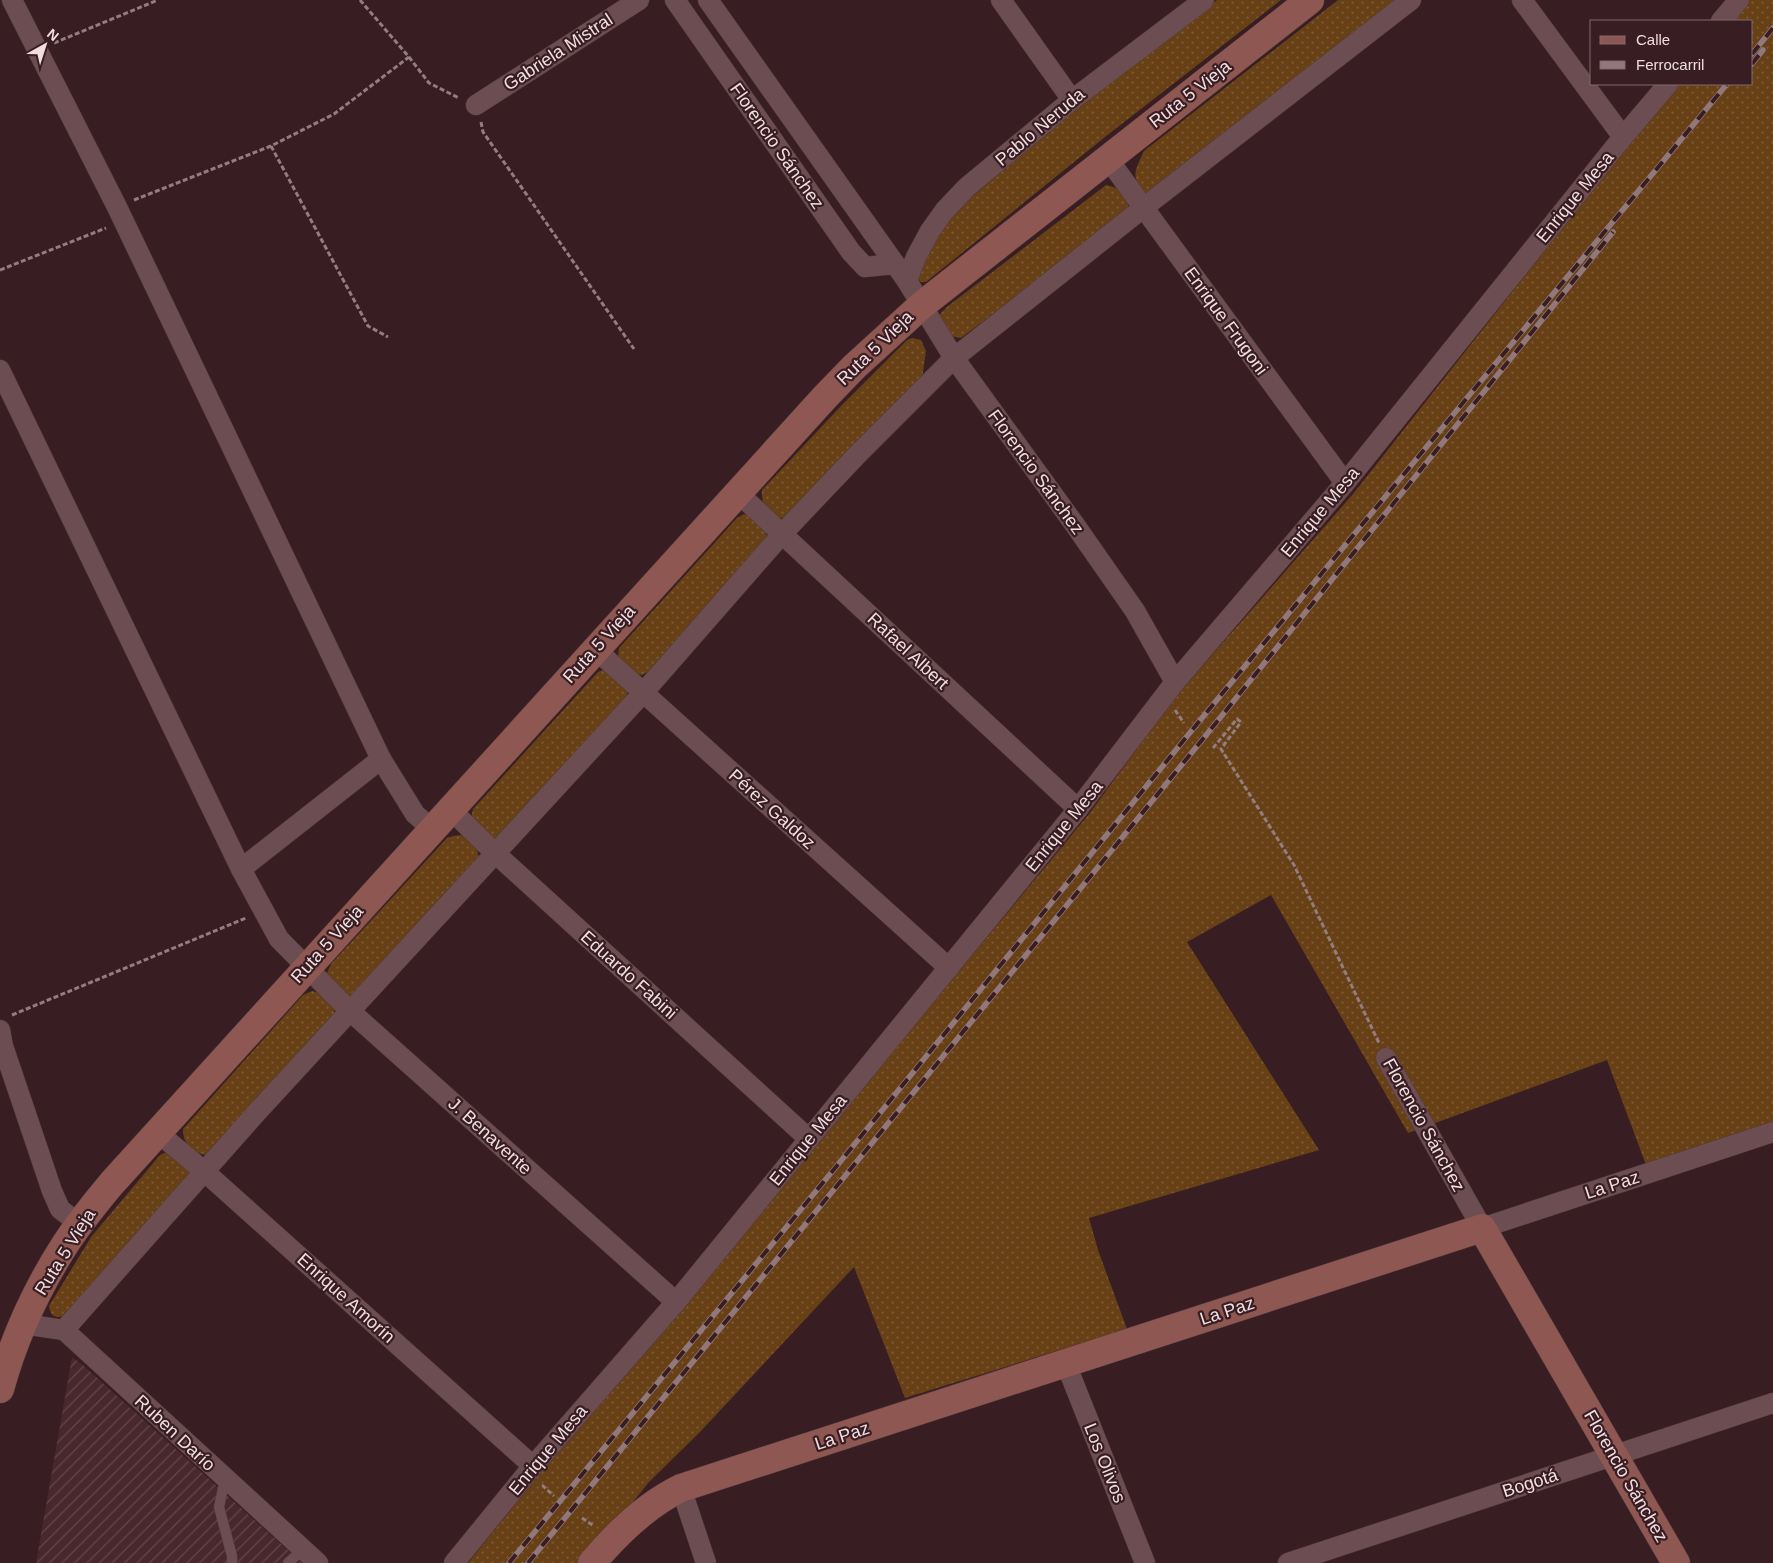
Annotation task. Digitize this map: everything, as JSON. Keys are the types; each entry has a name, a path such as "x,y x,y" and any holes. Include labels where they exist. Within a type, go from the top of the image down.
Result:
{"street":[{"path":"12,0 120,214 381,759 416,814 432,829"},
{"name":"Gabriela Mistral","path":"476,105 639,0"},
{"name":"Florencio Sánchez","path":"675,0 851,252 865,267 895,264"},
{"name":"Florencio Sánchez","path":"708,0 895,264 922,304 954,358 1135,611 1175,682"},
{"path":"1001,0 1072,100"},
{"name":"Pablo Neruda","path":"907,282 916,257 930,231 945,210 966,187 1072,100 1204,0"},
{"name":"Ruta 5 Vieja","path":"0,1389 10,1354 52,1266 79,1224 112,1182 595,649 854,367 922,304 1310,0"},
{"path":"23,1324 64,1330 257,1112 643,693 782,534 856,455 954,358 1143,208 1411,0"},
{"path":"1522,0 1623,137"},
{"path":"1722,20 1739,0"},
{"name":"Enrique Mesa","path":"454,1563 533,1466 676,1302 810,1139 1078,809 1175,682 1345,483 1623,137 1667,85"},
{"name":"Enrique Frugoni","path":"1108,159 1345,483"},
{"name":"J. Benavente","path":"0,370 241,869 279,939 350,1011 676,1302"},
{"name":"Rafael Albert","path":"738,492 1078,809"},
{"name":"Pérez Galdoz","path":"595,649 949,968"},
{"path":"241,869 381,759"},
{"name":"Eduardo Fabini","path":"450,809 495,853 810,1139"},
{"path":"3,1035 52,1191 60,1209 79,1224"},
{"name":"Florencio Sánchez","path":"1386,1058 1676,1563"},
{"name":"Enrique Amorín","path":"157,1132 205,1172 533,1466"},
{"name":"La Paz","path":"592,1563 604,1548 644,1511 661,1498 681,1488 1773,1132"},
{"name":"Ruben Darío","path":"64,1330 226,1479 295,1556 318,1563"},
{"name":"Los Olivos","path":"1066,1364 1145,1563"},
{"name":"Bogotá","path":"1288,1563 1773,1403"},
{"path":"681,1488 706,1563"}],"lane":[{"path":"226,1479 219,1507 232,1556 232,1563"}],"path":[{"path":"37,50 158,0"},
{"path":"360,0 429,83 476,105 483,132 634,348"},
{"path":"0,270 270,146 334,114 409,57"},
{"path":"270,146 368,326 388,337"},
{"name":"Florencio Sánchez","path":"1213,748 1237,718 1241,722 1221,748 1294,865 1386,1058"},
{"path":"3,1035 263,911"}],"shaded area":[{"path":"1217,0 1281,0 1105,137 926,282 920,282 917,276 924,252 956,210 1080,106"},
{"path":"1338,0 1399,0 1145,194 1136,178 1136,169 1144,151"},
{"path":"1749,0 1773,0 1773,1123 1646,1165 1607,1060 1408,1133 1271,895 1187,942 1319,1150 1089,1218 1098,1250 1127,1329 905,1398 854,1267 700,1432 649,1482 584,1563 468,1563 541,1472 764,1207 1089,814 1175,697 1353,494 1631,141 1678,85 1753,85 1753,20 1732,20"},
{"path":"1106,185 1114,187 1125,196 1129,204 1125,215 961,338 950,336 939,315 948,306"},
{"path":"912,338 921,340 926,351 922,379 784,518 777,518 773,515 763,503 762,490 840,407 907,340"},
{"path":"744,514 759,521 767,537 648,672 642,675 636,674 621,662 618,656 619,648 737,518"},
{"path":"603,670 609,671 628,688 627,697 502,836 493,840 471,818 473,809 598,672"},
{"path":"461,835 475,846 479,862 353,996 345,995 329,980 327,973 331,964 447,838"},
{"path":"312,991 327,998 335,1013 208,1155 197,1153 187,1144 183,1129 303,995"},
{"path":"167,1152 190,1171 188,1175 64,1316 53,1316 49,1306 91,1237 160,1155"},
{"path":"72,1357 84,1366 302,1563 36,1563"}],"railway":[{"path":"1753,53 1773,28"},
{"path":"1753,63 1763,50"},
{"path":"509,1563 840,1162 1197,724 1726,85"},
{"path":"528,1563 1207,734 1613,232"}]}
